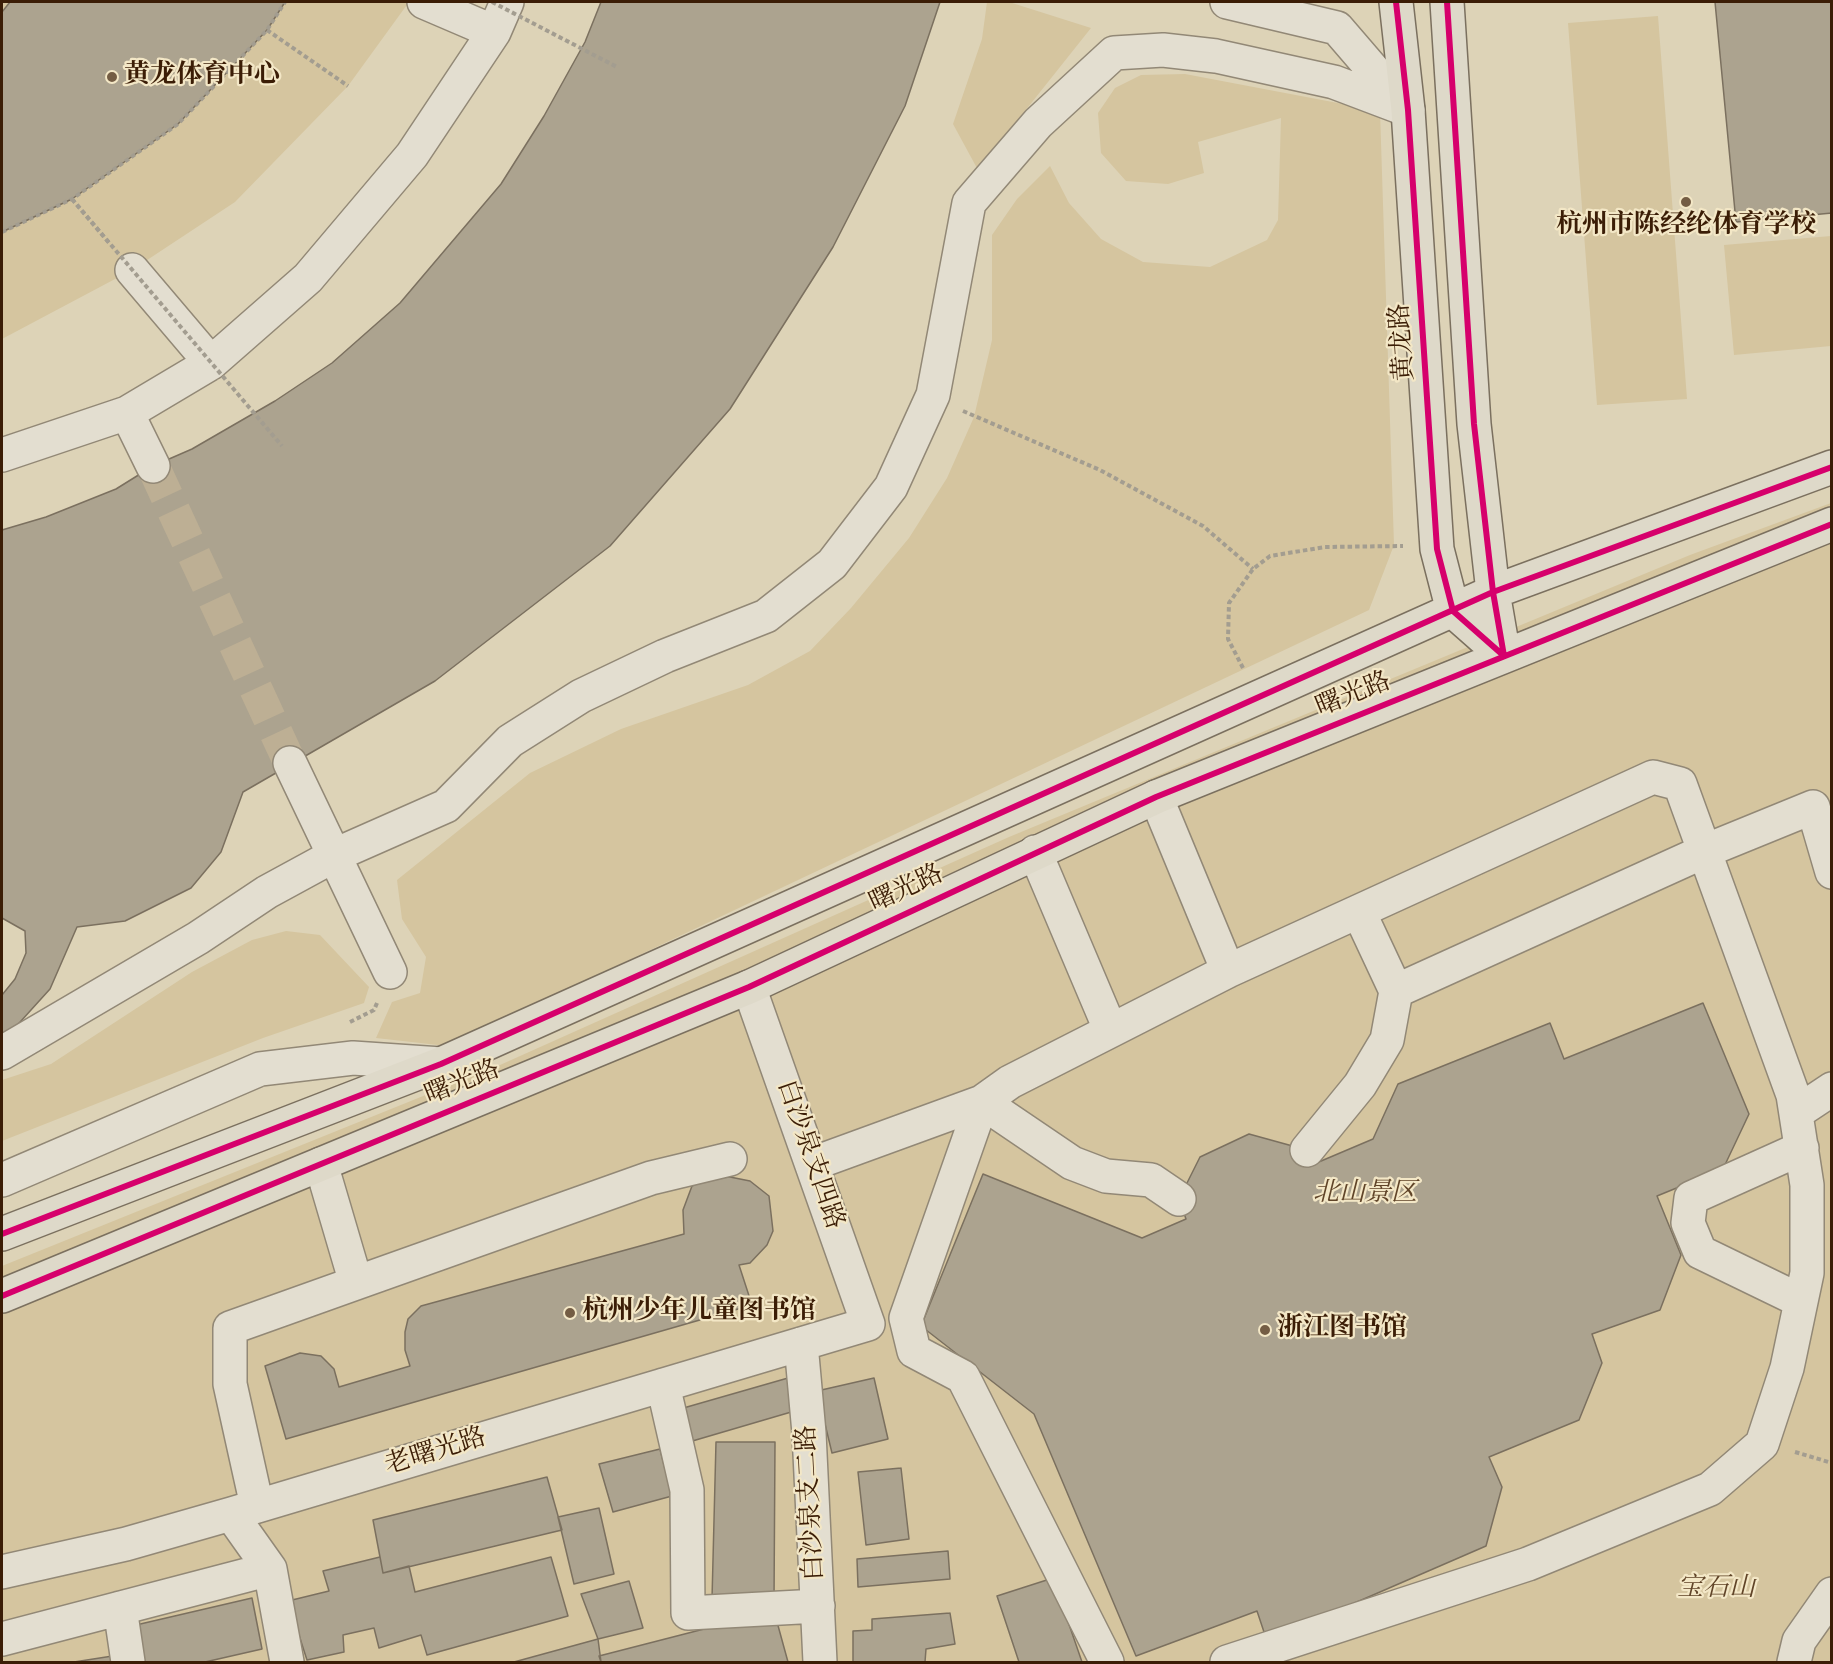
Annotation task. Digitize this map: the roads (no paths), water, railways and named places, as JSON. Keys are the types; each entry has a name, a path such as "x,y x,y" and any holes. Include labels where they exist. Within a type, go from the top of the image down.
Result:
{"main road":[{"name":"黄龙路","path":"1396,2 1408,110 1437,549 1453,611"},
{"path":"1447,2 1474,424 1493,592 1504,656"},
{"name":"曙光路","path":"2,1234 441,1065 1493,592 1832,467"},
{"name":"曙光路","path":"2,1296 749,987 1156,797 1832,524"},
{"path":"1453,611 1504,656"}],"street":[{"path":"424,2 493,17"},
{"path":"2,455 127,413 211,363 315,270 412,155 493,17 507,2"},
{"path":"1227,2 1337,28 1408,110"},
{"path":"2,1053 198,938 267,892 334,855 446,806 510,741 581,696 665,656 766,616 832,564 891,487 933,395 969,203 1038,123 1114,53 1163,50 1216,56 1334,82 1408,110"},
{"path":"132,270 211,363"},
{"path":"127,413 153,466"},
{"path":"290,763 390,972"},
{"path":"812,1164 982,1102 1010,1082 1110,1029 1228,971 1653,777 1680,784 1793,1095 1807,1185 1807,1273 1787,1368 1762,1444 1710,1490 1528,1564 1227,1662"},
{"path":"1156,797 1228,971"},
{"path":"1396,991 1705,851 1813,807 1832,872"},
{"path":"1035,852 1110,1029"},
{"path":"1306,1150 1360,1085 1387,1040 1396,991 1359,912"},
{"name":"白沙泉支四路","path":"749,987 868,1324"},
{"path":"2,1180 260,1069 353,1058 441,1065"},
{"path":"1796,1113 1832,1089"},
{"path":"982,1102 1072,1163 1106,1176 1151,1180 1179,1199"},
{"path":"982,1102 906,1318 914,1351 963,1377 1107,1662"},
{"path":"1801,1301 1700,1252 1688,1223 1691,1198 1802,1148"},
{"path":"287,1662 270,1569 244,1510 230,1384 230,1328 651,1178 730,1159"},
{"path":"321,1164 356,1282"},
{"name":"老曙光路","path":"2,1572 126,1544 868,1324"},
{"name":"白沙泉支二路","path":"801,1344 809,1432 820,1662"},
{"path":"663,1385 687,1490 688,1613 818,1606"},
{"path":"2,1640 270,1569"},
{"path":"1794,1662 1799,1641 1832,1594"},
{"path":"120,1608 128,1662"}],"tunnel":[{"path":"153,466 290,763"}],"place":[{"name":"黄龙体育中心","path":"112,77"},
{"name":"杭州市陈经纶体育学校","path":"1686,202"},
{"name":"杭州少年儿童图书馆","path":"570,1313"},
{"name":"浙江图书馆","path":"1265,1330"}],"park label":[{"name":"北山景区","path":"1365,1195"},
{"name":"宝石山","path":"1716,1590"}]}
